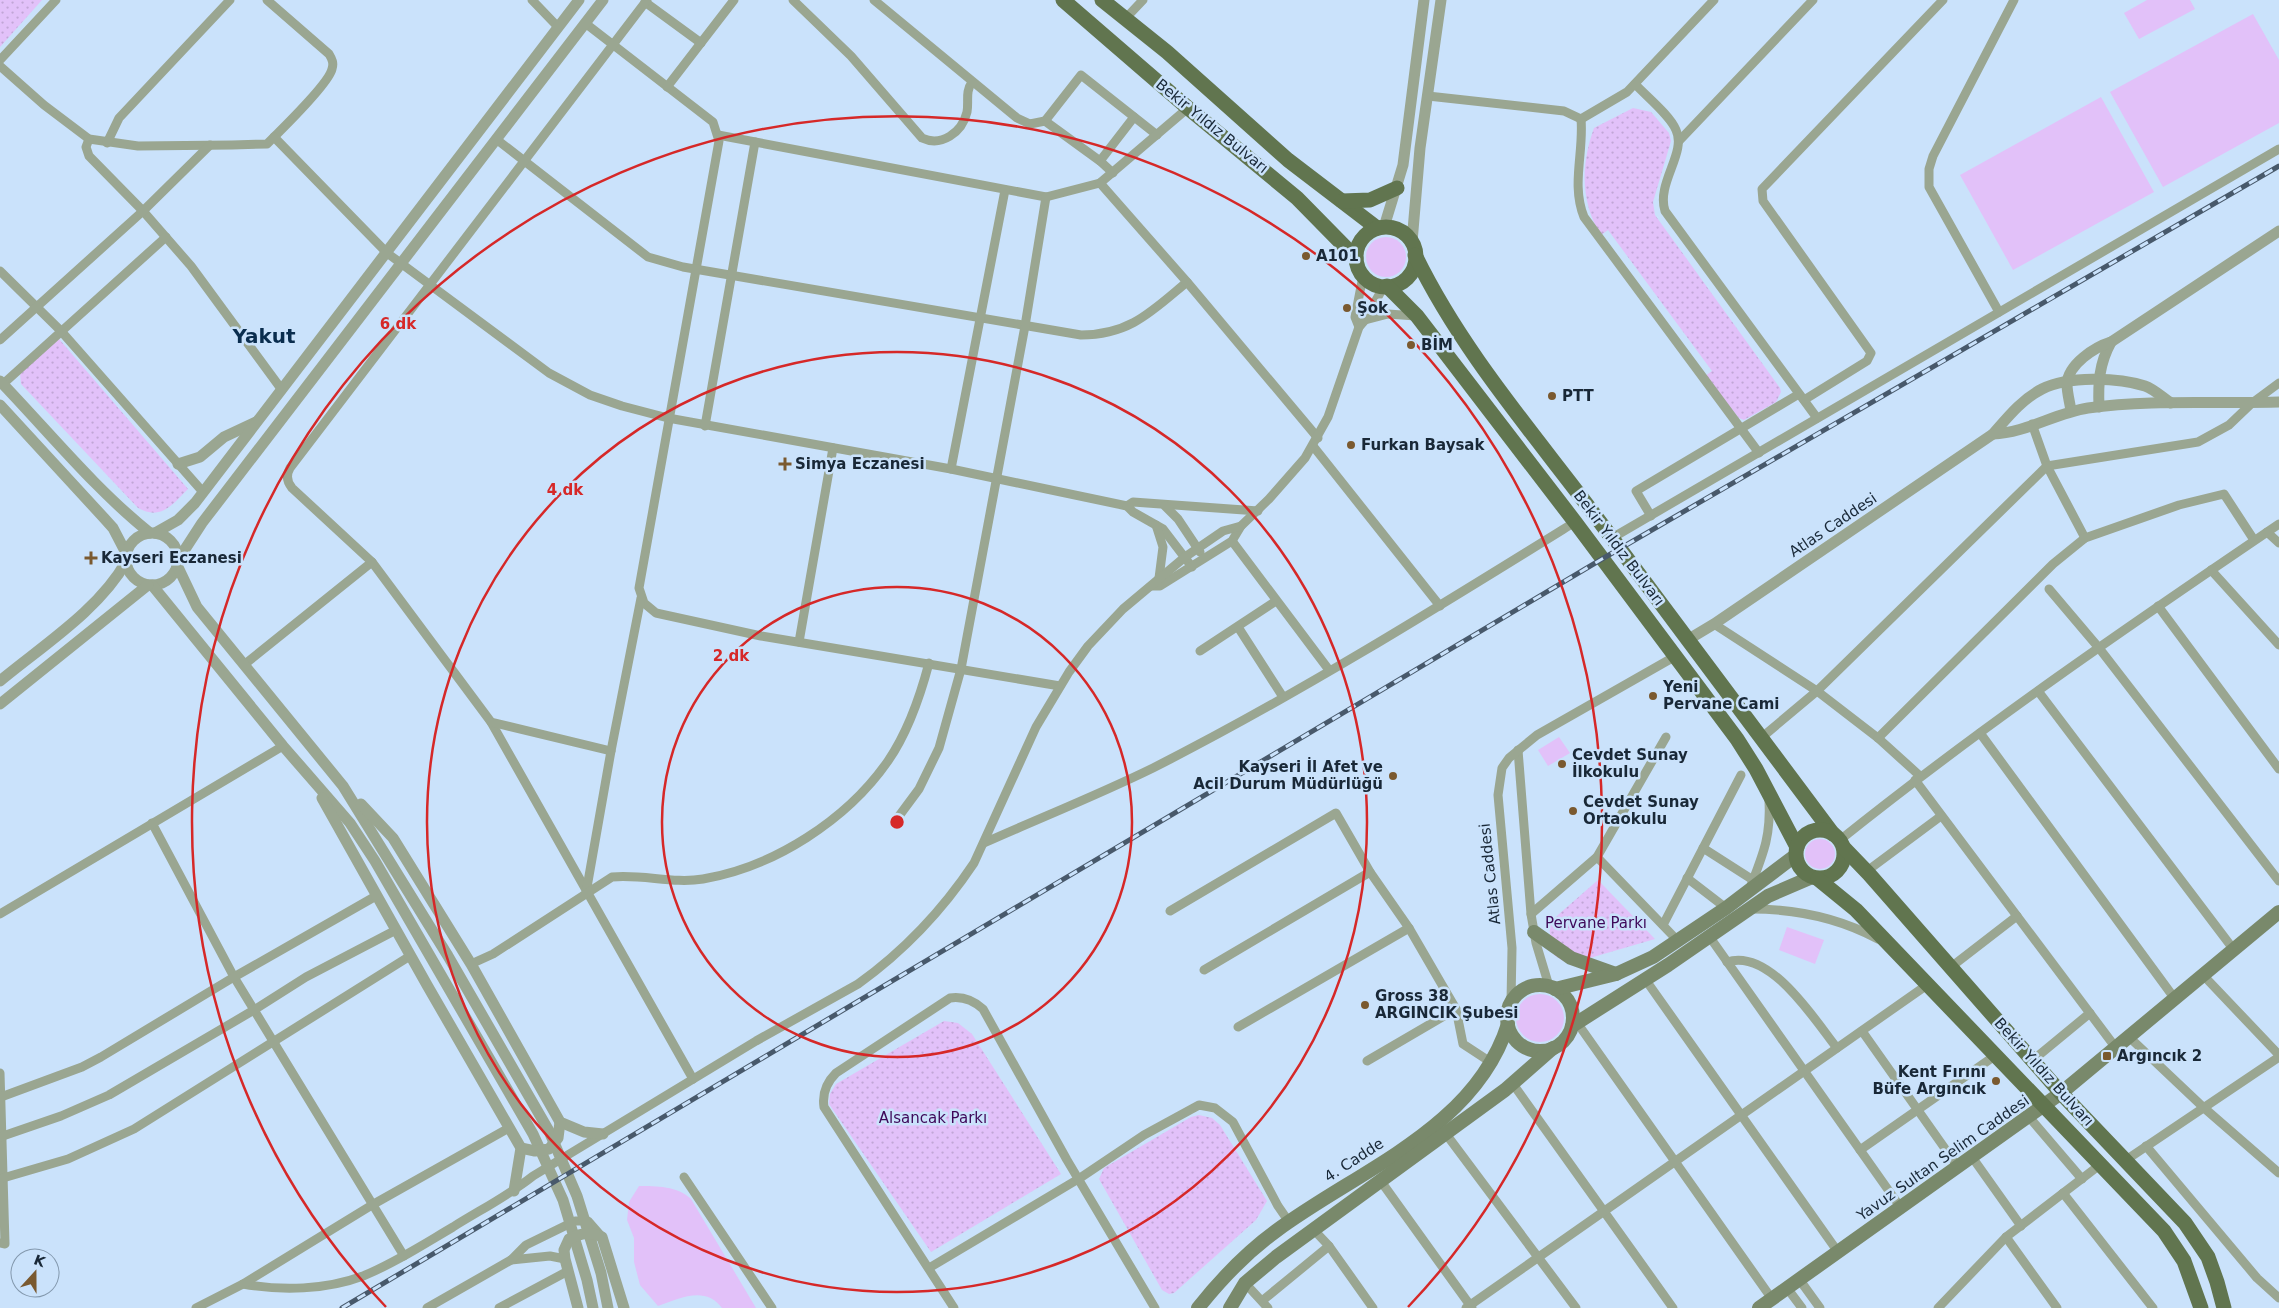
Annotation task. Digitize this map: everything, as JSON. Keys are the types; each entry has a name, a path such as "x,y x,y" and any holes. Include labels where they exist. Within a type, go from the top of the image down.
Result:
{"main road":[{"name":"Bekir Yıldız Bulvarı","path":"1062,0 1297,198 1356,258"},
{"name":"Bekir Yıldız Bulvarı","path":"1102,0 1167,52 1288,160 1342,201 1381,227"},
{"path":"1342,201 1370,200 1397,188"},
{"path":"1381,227 1403,232 1413,249 1413,268 1405,279 1386,286 1374,284 1363,276 1356,258 1361,239 1381,227"},
{"name":"Bekir Yıldız Bulvarı","path":"1413,249 1445,312 1481,365 1689,639 1839,841 2062,1093 2194,1234 2213,1269 2224,1308"},
{"name":"Bekir Yıldız Bulvarı","path":"1386,286 1417,316 1575,522 1737,739 1767,787 1797,851"},
{"path":"1822,830 1839,841 1844,860 1839,870 1830,877 1815,878 1768,896 1575,1025 1565,1039 1553,1048 1539,1050 1525,1046 1514,1037 1508,1024 1507,1016 1515,996 1527,988 1541,985 1552,987 1616,974 1640,964 1726,908 1751,885 1797,851 1802,839 1811,832 1822,830"},
{"path":"1797,851 1802,871 1815,878"},
{"name":"Bekir Yıldız Bulvarı","path":"1815,878 1856,910 2172,1240 2190,1274 2201,1308"},
{"name":"Yavuz Sultan Selim Caddesi","path":"1759,1308 2045,1106 2203,975 2277,917"},
{"path":"1534,932 1571,958 1616,974"},
{"path":"1552,987 1570,1005 1575,1025"},
{"name":"4. Cadde","path":"1199,1308 1228,1272 1262,1242 1288,1222 1444,1118 1472,1092 1492,1063 1508,1024"},
{"name":"4. Cadde","path":"1230,1308 1246,1283 1276,1257 1446,1134 1512,1084 1553,1048"},
{"path":"1199,1308 1212,1308"}],"street":[{"path":"0,60 56,0"},
{"path":"107,143 119,118 230,0"},
{"path":"0,66 44,106 88,139 138,146 267,144 321,86 331,73 333,63 329,54 267,0"},
{"path":"533,0 558,27"},
{"path":"0,681 95,603 114,581 135,539 153,533 186,513 258,422 387,253 431,192 579,0"},
{"path":"0,704 150,585 165,582 172,576 178,562 202,523 603,0"},
{"path":"667,87 734,0"},
{"path":"793,0 850,56 922,138 930,141 943,140 951,135 963,122 968,108 968,89 972,82"},
{"path":"874,0 1023,122 1034,124 1045,121 1081,76 1157,134"},
{"path":"1125,19 1143,0"},
{"path":"1381,227 1397,188 1408,136 1424,0"},
{"path":"1413,249 1417,175 1442,0"},
{"path":"1581,119 1627,92 1714,0"},
{"path":"1813,0 1679,141 1663,193 1665,212 1817,418"},
{"path":"1651,516 1636,491 1741,428 1867,361 1871,353 1762,201 1762,189 1943,0"},
{"path":"1999,312 1929,187 1928,175 1933,156 2014,0"},
{"path":"693,1079 586,894 491,722 372,562 292,488 288,482 288,475 290,468 614,46 646,1 701,43"},
{"path":"585,23 713,122 718,135 719,146 668,418 639,588 641,598 647,607 656,613 799,642 1060,686"},
{"path":"1634,84 1673,124 1679,141"},
{"path":"1428,96 1564,111 1581,119"},
{"path":"718,135 1046,197 1100,184 1188,108"},
{"path":"1100,161 1134,117"},
{"path":"1581,119 1582,144 1578,190 1584,216 1758,453"},
{"path":"1045,121 1100,161 1113,173"},
{"path":"274,138 387,253 562,381 606,401 668,418 951,469 1127,506 1133,512 1155,523 1170,536 1192,567"},
{"path":"88,139 86,147 89,156 143,211 191,266 282,390"},
{"path":"496,139 648,257 670,264 1025,326 1081,334 1112,332 1140,321 1187,282"},
{"path":"705,426 755,142"},
{"path":"0,340 143,211 210,145"},
{"path":"1612,538 2279,148"},
{"path":"1100,184 1187,282 1316,442 1440,606"},
{"path":"951,469 1005,190"},
{"path":"899,816 919,789 939,748 961,668 1025,326 1046,197"},
{"path":"2071,411 2067,382 2077,364 2087,354 2111,342 2279,232"},
{"path":"166,237 2,382 105,493 128,515 153,533 166,537 173,543 178,562 197,607 245,664 312,751 393,838 471,964 560,1122 558,1138 549,1149 535,1151 521,1148"},
{"path":"0,271 61,331 203,492"},
{"path":"1362,324 1355,317 1363,276"},
{"path":"1152,586 1160,586 1232,542 1241,526 1289,478 1316,442 1328,417 1362,324 1386,286"},
{"path":"1362,324 1388,314 1417,316"},
{"path":"2099,407 2092,380 2111,342"},
{"name":"Atlas Caddesi","path":"1689,639 1714,624 1993,434 2012,413 2042,389 2067,382 2092,380 2123,382 2146,387 2171,403"},
{"path":"1761,738 1817,691 2047,466 2198,442 2228,425 2252,403 2279,383"},
{"name":"Atlas Caddesi","path":"1993,434 2011,433 2032,424 2085,408 2171,403 2279,402"},
{"path":"0,405 113,528 133,577 150,585 283,746 350,823 375,861 532,1134 563,1200 579,1252 592,1308"},
{"path":"178,464 200,457 224,437 258,422"},
{"path":"2032,424 2047,466 2085,538"},
{"path":"799,642 833,448"},
{"path":"1878,738 2053,564 2085,538 2179,505 2224,494 2254,540"},
{"path":"1127,506 1133,502 1165,506 1258,511"},
{"path":"1165,506 1178,519 1204,559"},
{"path":"984,842 1153,768 1440,606 1575,522"},
{"path":"1155,523 1163,547 1159,578"},
{"path":"1839,841 1917,778 2158,606 2279,524"},
{"path":"243,1284 257,1287 302,1288 326,1285 362,1276 404,1256 514,1191 533,1176 756,1041 858,984 890,960 915,937 950,897 974,863 1036,728 1078,658 1098,634 1123,609 1159,578 1223,531 1241,526"},
{"path":"2267,532 2279,544"},
{"path":"1232,542 1329,670"},
{"path":"245,664 372,562"},
{"path":"2211,570 2279,645"},
{"path":"2049,589 2099,648 2279,881"},
{"path":"586,894 611,751 641,598"},
{"path":"1200,651 1276,601"},
{"path":"2158,606 2279,769"},
{"path":"1714,624 1817,691 1878,738 1917,778 1941,816 2116,1048"},
{"path":"1238,627 1283,696"},
{"name":"Atlas Caddesi","path":"1511,1002 1512,948 1498,785 1502,768 1508,758 1536,735 1674,657"},
{"path":"471,964 493,954 612,877 635,876 686,880 714,876 770,857 819,830 863,792 889,760 916,706 929,663"},
{"path":"2038,691 2234,950"},
{"path":"491,722 611,751"},
{"path":"1980,733 2174,999"},
{"path":"1531,914 1597,857 1666,737"},
{"path":"0,914 283,746"},
{"path":"1518,750 1531,914 1534,932 1552,987"},
{"path":"1663,925 1741,775"},
{"path":"310,777 410,956 521,1148 514,1191"},
{"path":"343,786 448,956 549,1131 577,1196 602,1273 608,1308"},
{"path":"1703,848 1751,885 1760,866 1768,837 1769,810 1767,787"},
{"path":"1170,911 1336,813 1370,872 1409,928 1456,1010 1463,1044 1492,1063"},
{"path":"1867,871 1941,816"},
{"path":"152,823 234,978 404,1256"},
{"path":"1597,857 1678,941"},
{"path":"1204,970 1370,872"},
{"path":"1688,878 1726,908"},
{"path":"1,1097 82,1067 102,1057 376,896"},
{"path":"1749,909 1785,910 1821,917 1856,929 1890,945"},
{"path":"1951,967 2017,916"},
{"path":"1238,1027 1409,928"},
{"path":"1,1137 109,1095 306,978 396,930"},
{"path":"1709,936 1901,1208"},
{"path":"3,1178 68,1159 134,1129 410,956"},
{"path":"1727,962 1738,959 1746,961 1779,977 1837,1048"},
{"path":"2126,1160 2279,1056 2203,975"},
{"path":"1645,979 1838,1252"},
{"path":"1380,1180 1469,1307 1928,985"},
{"path":"954,1308 824,1107 823,1100 826,1087 836,1073 950,998 968,999 983,1009 1067,1160 1080,1178 1155,1308"},
{"path":"1367,1061 1456,1010"},
{"path":"2033,1060 2090,1013"},
{"path":"1575,1025 1772,1299"},
{"path":"1862,1031 1958,1167"},
{"path":"2129,1037 2203,1107 2279,1173"},
{"path":"1860,1150 1996,1055"},
{"path":"0,1073 5,1244 0,1243"},
{"path":"1512,1084 1673,1308"},
{"path":"929,1268 1080,1178 1144,1135 1199,1105 1222,1112 1233,1122 1288,1222"},
{"path":"2029,1117 2082,1179"},
{"path":"560,1122 584,1132 603,1134"},
{"path":"196,1308 243,1284 372,1205 509,1128"},
{"path":"1446,1134 1540,1256 1576,1308"},
{"path":"2146,1146 2257,1278 2279,1298"},
{"path":"1972,1158 2021,1226"},
{"path":"1938,1308 2006,1237 2101,1164"},
{"path":"684,1177 772,1308"},
{"path":"2063,1194 2153,1308"},
{"path":"427,1308 511,1260 526,1245 575,1221 588,1221 602,1238 624,1308"},
{"path":"1313,1229 1329,1246 1373,1308"},
{"path":"578,1308 564,1250 569,1239 583,1233 592,1233 602,1238"},
{"path":"2006,1237 2057,1308"},
{"path":"1246,1283 1265,1304 1329,1246"},
{"path":"511,1260 550,1256 565,1259"},
{"path":"499,1308 568,1271"},
{"path":"1800,1279 1820,1308"},
{"path":"1788,1288 1802,1308"}],"green space":[{"path":"0,0 42,0 0,47"},
{"path":"2147,0 2190,0 2195,9 2139,39 2124,13"},
{"path":"2253,14 2279,60 2279,123 2163,187 2110,92"},
{"path":"2101,97 2154,192 2013,270 1960,175"},
{"path":"1633,108 1651,112 1669,133 1671,141 1653,202 1655,215 1780,388 1781,392 1776,402 1744,420 1739,418 1705,376 1712,371 1608,230 1601,235 1589,209 1586,196 1585,169 1594,128"},
{"path":"1386,237 1400,243 1406,257 1400,271 1386,277 1372,271 1366,257 1372,243"},
{"path":"59,339 188,489 166,509 153,513 138,508 21,384 20,373"},
{"path":"1559,737 1570,753 1548,766 1538,750"},
{"path":"1820,839 1831,843 1835,854 1831,865 1820,869 1809,865 1805,854 1809,843"},
{"name":"Pervane Parkı","path":"1598,880 1655,939 1583,960 1563,961 1554,955 1549,928 1551,921"},
{"path":"1787,927 1824,940 1815,964 1779,950"},
{"path":"1540,994 1549,996 1557,1001 1562,1009 1564,1018 1562,1027 1557,1035 1549,1040 1540,1042 1531,1040 1523,1035 1518,1027 1516,1018 1518,1009 1523,1001 1531,996"},
{"name":"Alsancak Parkı","path":"944,1021 958,1023 972,1034 1061,1174 931,1252 829,1104 830,1094 836,1084"},
{"path":"1199,1115 1212,1118 1220,1125 1267,1201 1256,1220 1174,1293 1169,1294 1162,1290 1099,1179 1104,1168 1191,1117"},
{"path":"639,1186 673,1189 680,1191 691,1199 756,1308 722,1308 715,1301 700,1295 683,1297 658,1306 640,1285 634,1262 634,1238 627,1220 629,1202"}],"railway":[{"path":"342,1308 1602,559 2279,166"}],"place":[{"name":"A101","path":"1306,256"},
{"name":"Şok","path":"1347,308"},
{"name":"BİM","path":"1411,345"},
{"name":"PTT","path":"1552,396"},
{"name":"Furkan Baysak","path":"1351,445"},
{"name":"Simya Eczanesi","path":"785,464"},
{"name":"Kayseri Eczanesi","path":"91,558"},
{"name":"Yeni Pervane Cami","path":"1653,696"},
{"name":"Cevdet Sunay İlkokulu","path":"1562,764"},
{"name":"Kayseri İl Afet ve Acil Durum Müdürlüğü","path":"1393,776"},
{"name":"Cevdet Sunay Ortaokulu","path":"1573,811"},
{"name":"Gross 38 ARGINCIK Şubesi","path":"1365,1005"},
{"name":"Argıncık 2","path":"2107,1056"},
{"name":"Kent Fırını Büfe Argıncık","path":"1996,1081"}],"district":[{"name":"Yakut","path":"264,336"}]}
